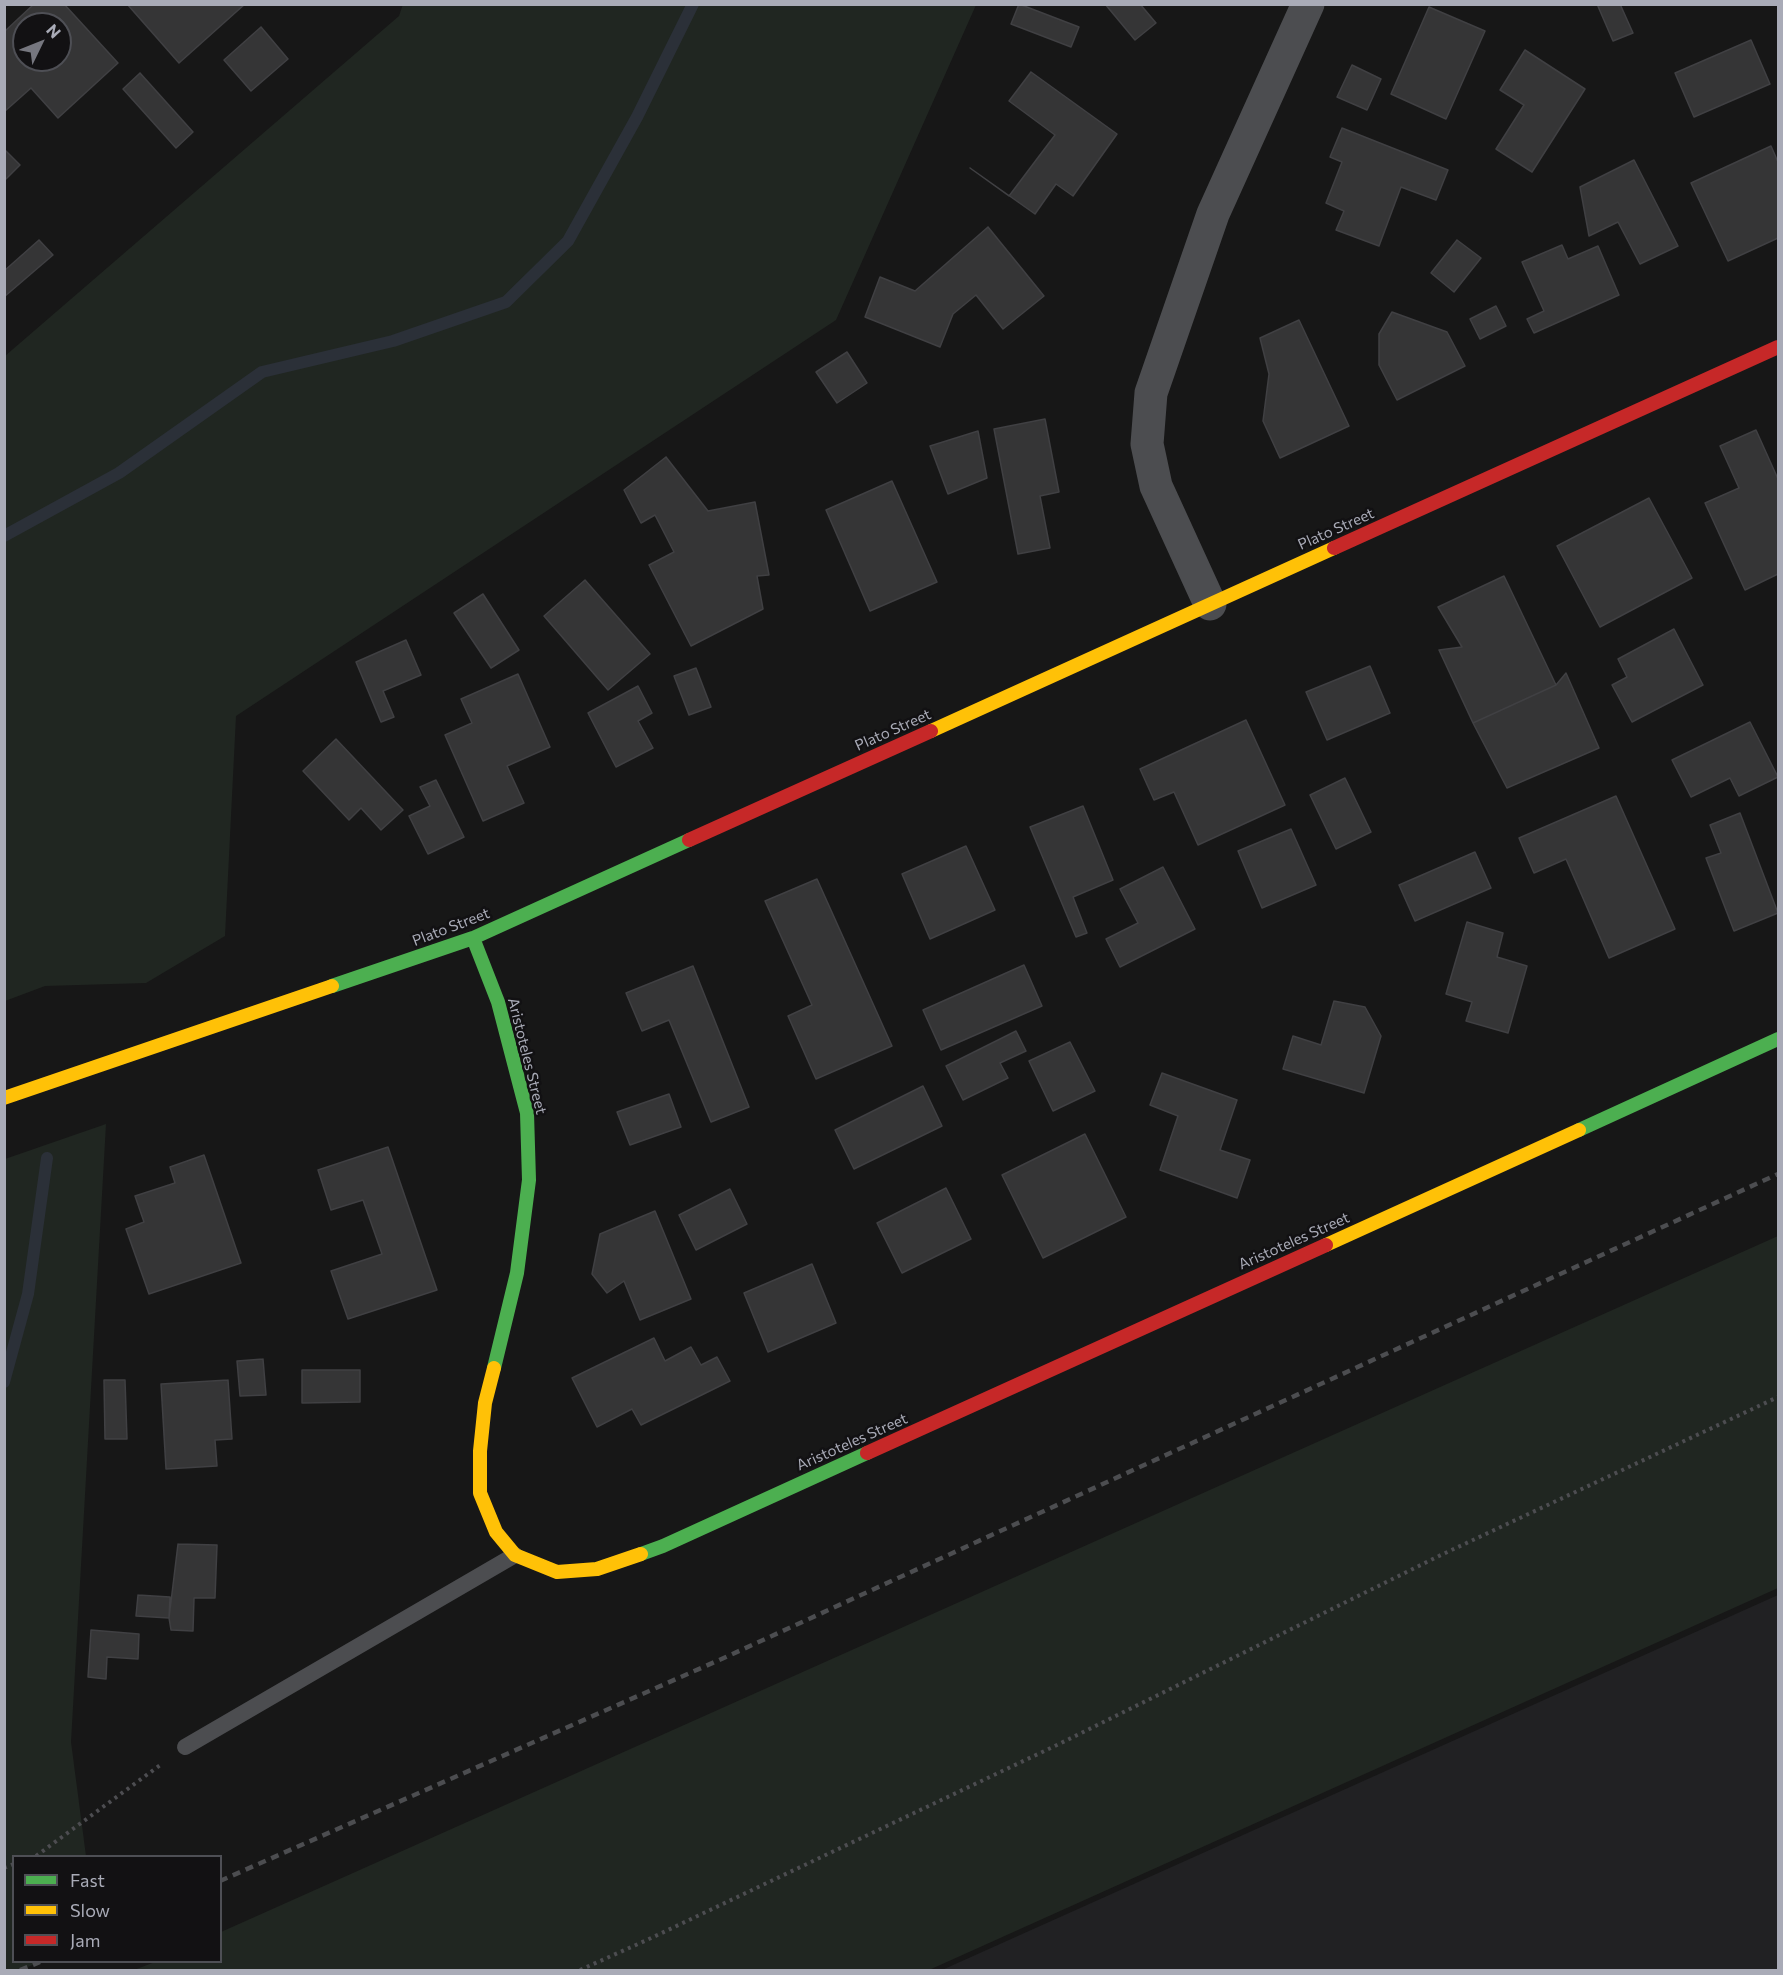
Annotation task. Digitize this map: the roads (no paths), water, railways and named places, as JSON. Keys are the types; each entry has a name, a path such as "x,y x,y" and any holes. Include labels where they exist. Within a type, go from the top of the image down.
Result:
{"street":[{"path":"1210,604 1156,486 1147,444 1151,393 1213,214 1308,4"},
{"name":"Plato Street","path":"4,1098 473,938 1779,347"},
{"name":"Aristoteles Street","path":"473,938 498,1002 527,1113 529,1180 519,1262 485,1403 480,1451 480,1493 496,1532 515,1555 557,1572 597,1569 663,1546 1779,1039"}],"lane":[{"path":"185,1747 515,1555"}],"waterway":[{"path":"4,536 119,473 262,372 393,341 506,302 568,241 637,117 693,4"},
{"path":"4,1382 28,1294 47,1158"}],"railway":[{"path":"222,1880 726,1657 1778,1174"},
{"path":"20,1970 38,1963"}]}
